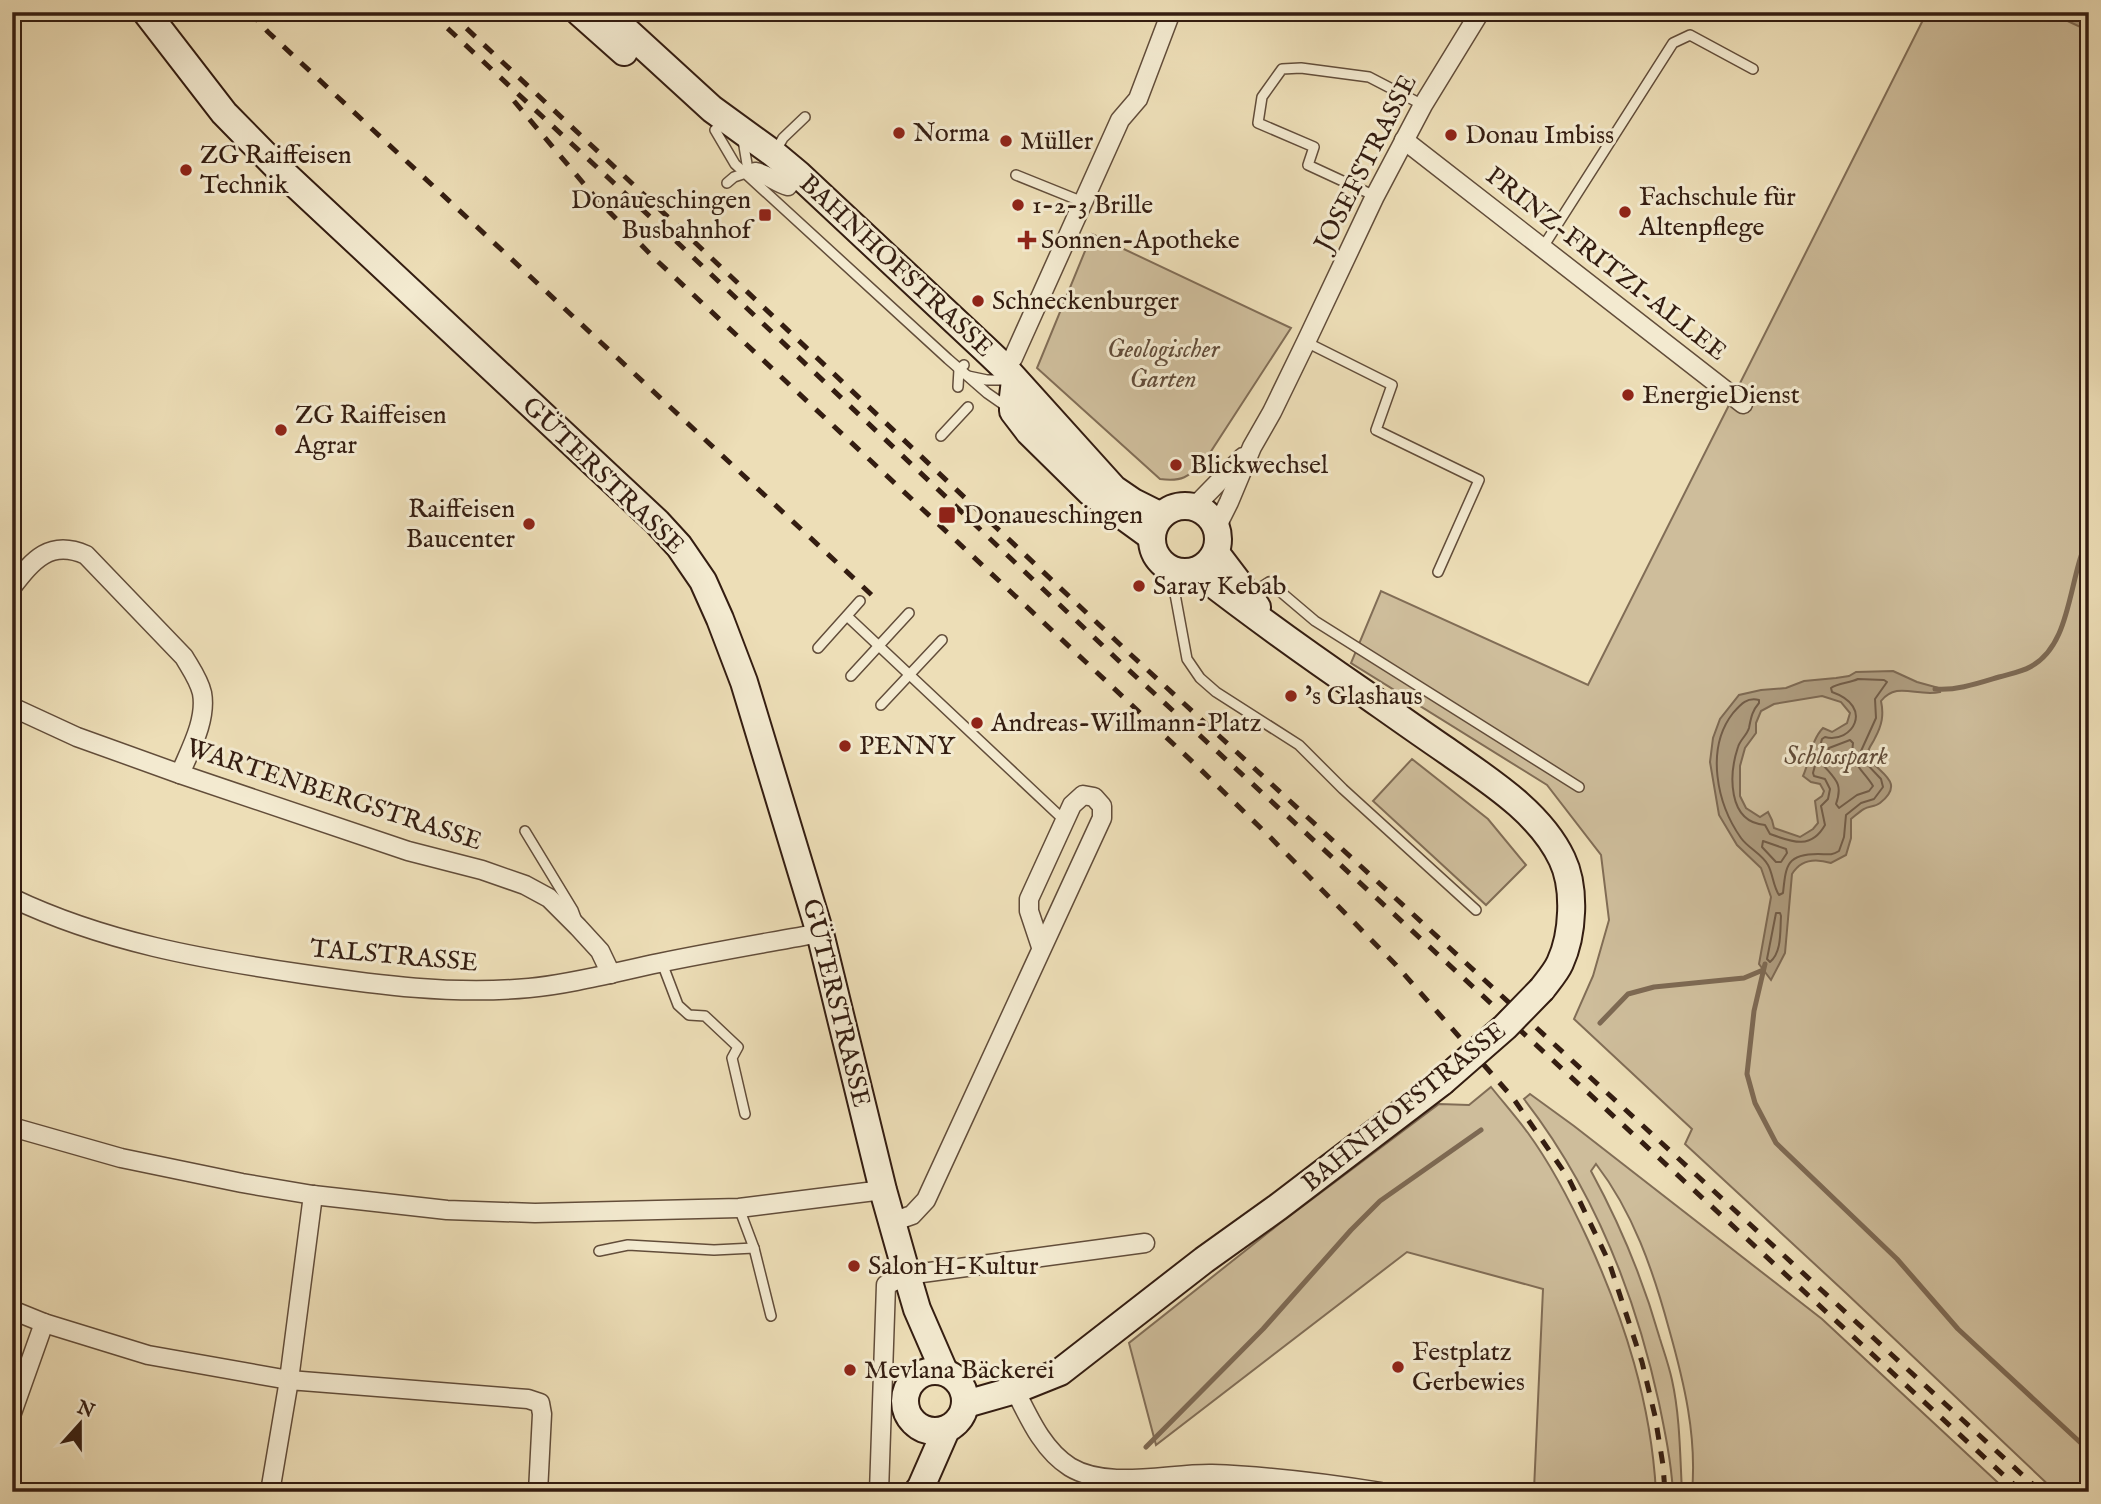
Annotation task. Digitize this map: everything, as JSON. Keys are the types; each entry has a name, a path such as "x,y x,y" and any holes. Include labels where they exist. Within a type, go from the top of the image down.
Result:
{"main road":[{"name":"GÜTERSTRASSE","path":"146,12 223,113 657,522 679,546 703,581 744,682 780,795 820,933 883,1190 907,1275 948,1383"},
{"name":"BAHNHOFSTRASSE","path":"579,12 715,130 743,137"},
{"name":"BAHNHOFSTRASSE","path":"606,12 743,137 774,154 1009,373 1114,489 1133,502 1156,526"},
{"name":"BAHNHOFSTRASSE","path":"1009,373 1013,411"},
{"path":"1013,411 1029,432 1090,492 1156,526"},
{"path":"1176,506 1195,506 1208,514 1217,526 1219,544 1216,553 1204,567 1186,571 1167,566 1158,559 1153,549 1156,526 1176,506"},
{"name":"BAHNHOFSTRASSE","path":"1216,553 1273,628"},
{"name":"BAHNHOFSTRASSE","path":"948,1383 1015,1390 1059,1372 1203,1260 1278,1208 1442,1082 1505,1027 1542,989 1559,965 1569,938 1570,892 1563,860 1544,831 1518,804 1473,769 1273,628 1186,571"},
{"path":"913,1380 948,1383 963,1414 956,1423 933,1429 913,1422 906,1412 904,1399 913,1380"},
{"path":"911,1492 933,1429"},
{"path":"917,1492 921,1488 933,1429"}],"street":[{"path":"1009,373 1013,358 1120,120 1138,99 1171,12"},
{"name":"JOSEFSTRASSE","path":"1217,526 1252,447 1272,412 1404,140 1480,12"},
{"name":"PRINZ-FRITZI-ALLEE","path":"1404,140 1743,404"},
{"path":"749,173 766,174 788,186"},
{"name":"JOSEFSTRASSE","path":"1195,506 1252,447"},
{"path":"12,587 32,561 54,551 73,549 86,555 184,657 201,692 203,713 180,774"},
{"name":"WARTENBERGSTRASSE","path":"12,707 77,737 180,774 408,851 482,870 525,885 549,898 578,926 600,951 611,974"},
{"path":"892,1222 912,1215 926,1200 1102,818 1102,806 1094,797 1083,796 1072,805 1030,899 1029,911 1041,947"},
{"name":"TALSTRASSE","path":"12,898 93,930 149,947 390,987 482,991 531,988 820,933"},
{"path":"12,1127 121,1158 242,1183 313,1195 447,1210 510,1212 739,1208 883,1190"},
{"path":"270,1492 289,1380 313,1195"},
{"path":"878,1492 886,1285 907,1275 1146,1243"},
{"path":"12,1310 44,1323 148,1355 289,1380 528,1399 540,1403 542,1414 538,1492"},
{"path":"12,1413 44,1323"},
{"path":"1015,1390 1030,1421 1052,1454 1072,1468 1099,1478 1209,1474 1381,1492"}],"lane":[{"path":"1543,247 1673,43 1690,35 1752,69"},
{"path":"1375,197 1308,165 1314,147 1258,123 1262,97 1282,69 1301,68 1368,77 1423,105"},
{"path":"774,154 783,138 805,117"},
{"path":"715,130 726,151 749,173 963,370 1001,404 1013,411"},
{"path":"743,137 749,173"},
{"path":"727,183 749,173"},
{"path":"1016,175 1083,202"},
{"path":"1306,342 1392,385 1376,430 1479,480 1438,572"},
{"path":"963,370 987,380 1009,373"},
{"path":"958,387 963,370"},
{"path":"941,436 968,407"},
{"path":"1186,571 1175,594 1188,659 1199,678 1216,692 1299,745 1343,789 1476,910"},
{"path":"1248,596 1269,582 1315,621 1579,787"},
{"path":"818,648 860,601"},
{"path":"851,676 909,612"},
{"path":"846,616 1065,821"},
{"path":"881,705 942,640"},
{"path":"525,831 573,910 578,926"},
{"path":"662,963 678,1005 689,1015 705,1016 738,1047 732,1058 745,1114"},
{"path":"739,1208 754,1248 771,1316"},
{"path":"599,1251 628,1245 714,1250 754,1248"}],"green space":[{"name":"Schlosspark","path":"1927,12 2089,12 2089,1492 2056,1492 1685,1144 1692,1129 1574,1019 1593,976 1609,920 1601,855 1547,785 1351,663 1381,591 1588,685"},
{"name":"Geologischer Garten","path":"1092,234 1291,328 1204,462 1184,477 1174,480 1160,479 1037,368"},
{"path":"1412,759 1488,819 1526,865 1486,905 1373,801"},
{"path":"1491,1087 1528,1133 1553,1172 1575,1212 1614,1301 1642,1395 1656,1492 1534,1490 1543,1289 1407,1252 1156,1445 1129,1343 1279,1224 1439,1104 1469,1105"},
{"path":"1530,1094 1822,1319 2008,1492 1692,1492 1693,1450 1688,1409 1663,1307 1631,1222 1596,1164 1591,1171 1639,1274 1671,1375 1678,1422 1682,1492 1673,1492 1659,1403 1624,1282 1591,1205 1549,1133 1524,1099"}],"water":[{"path":"2048,12 2089,12 2089,31"},
{"path":"1893,671 1939,688 1940,692 1900,691 1887,695 1881,701 1881,724 1868,753 1870,759 1890,781 1891,788 1880,803 1864,809 1851,819 1851,838 1846,855 1831,863 1814,860 1804,863 1792,874 1785,953 1771,980 1759,964 1771,897 1761,868 1737,845 1719,815 1710,762 1713,738 1720,719 1739,695 1786,688 1804,681 1849,676 1856,672","holes":["1822,696 1841,702 1850,713 1847,723 1832,732 1823,728 1813,745 1803,776 1820,784 1824,791 1815,801 1818,823 1800,837 1774,828 1768,812 1760,817 1746,808 1740,796 1740,766 1745,748 1756,733 1756,723 1761,711 1774,704"]}],"waterway":[{"path":"1935,689 1967,686 2019,672 2044,657 2062,626 2089,537"},
{"path":"1765,964 1754,1011 1747,1074 1755,1103 1776,1143 1897,1259 1958,1329 2089,1453"},
{"path":"1600,1023 1628,994 1654,987 1744,978 1763,970"},
{"path":"1146,1447 1263,1329 1380,1201 1481,1130"}],"railway":[{"path":"250,12 268,32 876,599"},
{"path":"430,12 1120,662 2022,1492"},
{"path":"449,12 1129,653 2041,1492"},
{"path":"514,101 595,197 653,257 1270,837 1396,965 1513,1098 1569,1179 1609,1262 1642,1362 1655,1416 1665,1492"}],"place":[{"name":"Norma","path":"899,133"},
{"name":"Donau Imbiss","path":"1451,135"},
{"name":"Müller","path":"1006,141"},
{"name":"ZG Raiffeisen Technik","path":"186,170"},
{"name":"1-2-3 Brille","path":"1018,205"},
{"name":"Fachschule für Altenpflege","path":"1625,212"},
{"name":"Donaueschingen Busbahnhof","path":"765,215"},
{"name":"Sonnen-Apotheke","path":"1027,240"},
{"name":"Schneckenburger","path":"978,301"},
{"name":"EnergieDienst","path":"1628,395"},
{"name":"ZG Raiffeisen Agrar","path":"281,430"},
{"name":"Blickwechsel","path":"1176,465"},
{"name":"Donaueschingen","path":"947,515"},
{"name":"Raiffeisen Baucenter","path":"529,524"},
{"name":"Saray Kebab","path":"1139,586"},
{"name":"'s Glashaus","path":"1291,696"},
{"name":"Andreas-Willmann-Platz","path":"977,723"},
{"name":"PENNY","path":"845,746"},
{"name":"Salon H-Kultur","path":"854,1266"},
{"name":"Festplatz Gerbewies","path":"1398,1367"},
{"name":"Mevlana Bäckerei","path":"850,1370"}]}
